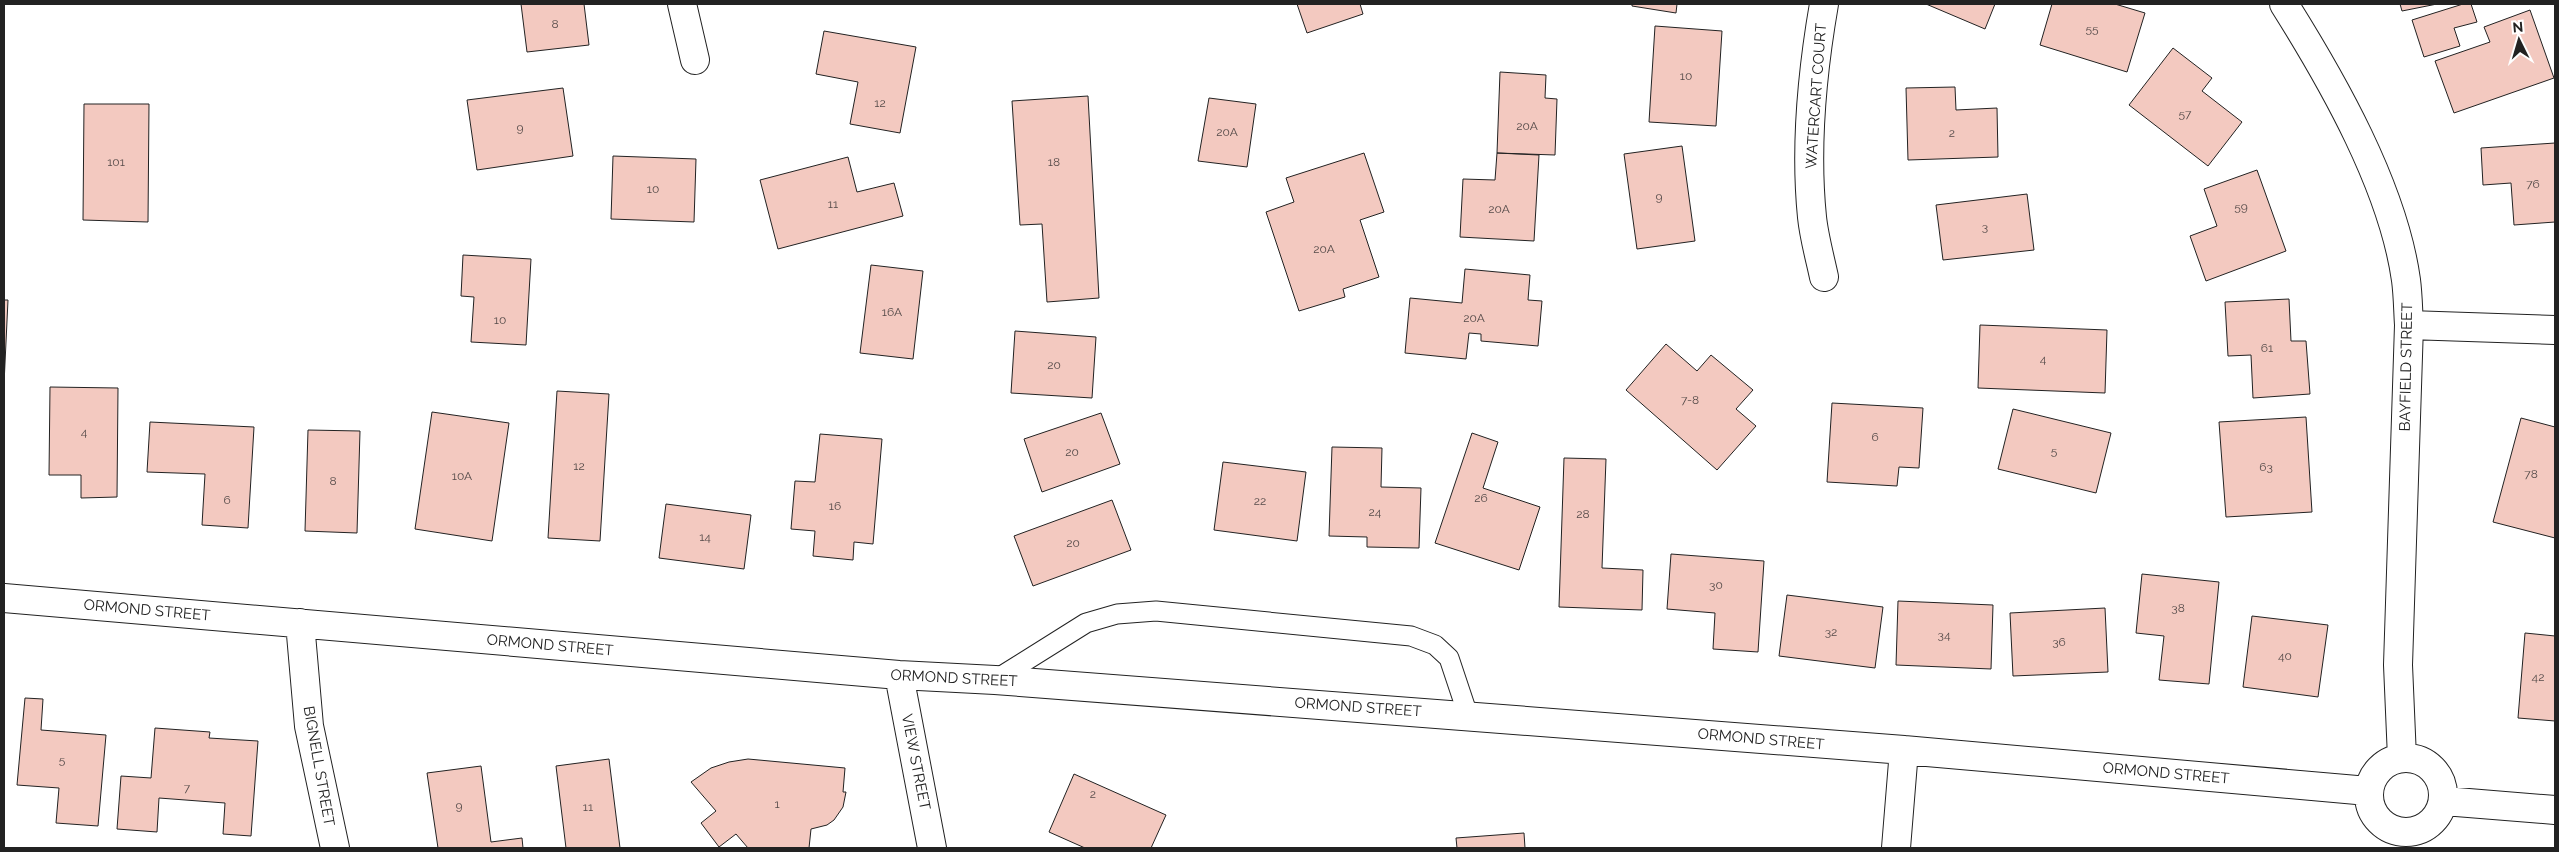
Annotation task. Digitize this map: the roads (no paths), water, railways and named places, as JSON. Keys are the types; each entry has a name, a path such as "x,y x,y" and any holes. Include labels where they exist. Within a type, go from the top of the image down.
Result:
{"street":[{"path":"682,4 696,60"},
{"name":"WATERCART COURT","path":"1824,4 1815,76 1809,153 1812,218 1824,277"},
{"name":"BAYFIELD STREET","path":"2284,4 2338,95 2375,175 2396,236 2406,280 2409,325 2398,665 2402,758"},
{"path":"2409,325 2555,330"},
{"name":"ORMOND STREET","path":"4,598 899,675 995,680 1468,715 1904,750 2368,791"},
{"name":"BIGNELL STREET","path":"300,623 309,726 334,848"},
{"name":"VIEW STREET","path":"899,675 932,848"},
{"path":"1896,848 1904,750"},
{"path":"2414,758 2436,772 2442,784 2444,801 2437,816 2415,840 2391,830 2381,823 2373,814 2368,791 2372,779 2379,768 2390,761 2414,758"},
{"path":"2444,801 2555,810"}],"lane":[{"path":"995,680 1086,623 1116,614 1156,611 1411,636 1435,645 1449,658 1468,715"}]}
